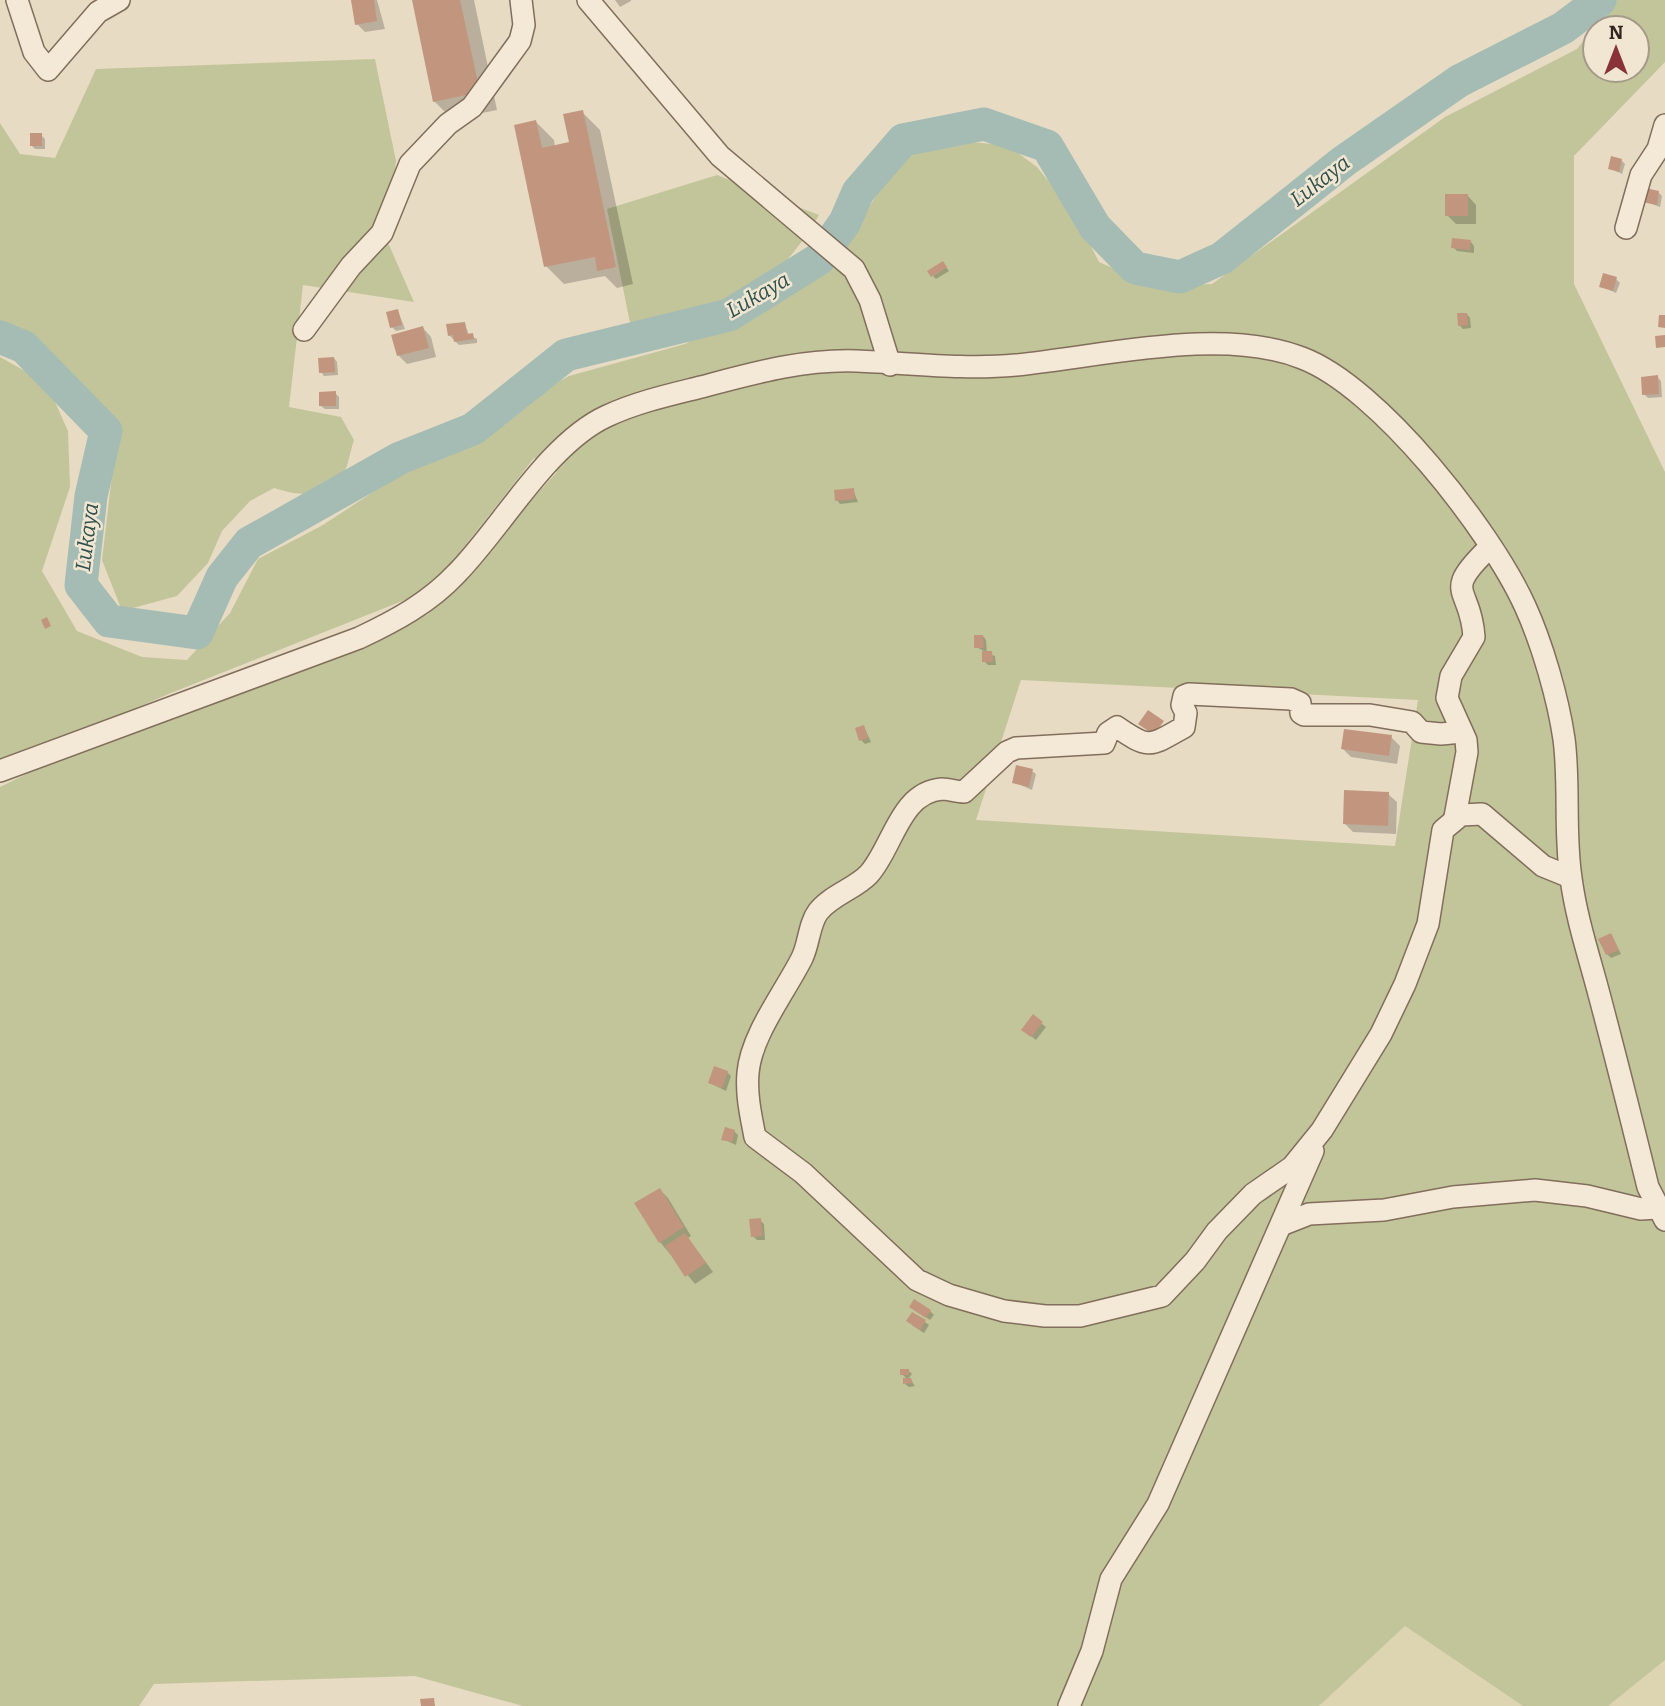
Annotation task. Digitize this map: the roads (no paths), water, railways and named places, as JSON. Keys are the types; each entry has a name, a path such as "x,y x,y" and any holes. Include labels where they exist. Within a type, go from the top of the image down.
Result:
{"street":[{"path":"17,0 34,52 48,70 98,12 119,0"},
{"path":"304,330 352,266 382,233 410,164 448,124 472,107 520,41 524,25 521,0"},
{"path":"588,0 720,156 854,269 870,300 890,365"},
{"path":"1626,228 1641,175 1658,149 1665,125"},
{"path":"0,771 359,638 393,622 428,601 457,575 540,473 583,429 632,405 747,372 798,363 859,361 890,365 1018,365 1162,347 1221,345 1279,351 1304,358 1362,397 1408,443 1490,547 1526,607 1564,740 1570,877 1648,1187 1661,1214"},
{"path":"1462,732 1422,732 1412,722 1370,715 1310,716 1301,713 1300,703 1292,699 1197,693 1184,696 1184,727 1155,743 1141,743 1117,727 1108,733 1104,743 1011,749 964,792 942,789 918,796 906,810 884,854 867,876 835,896 817,913 804,954 767,1019 748,1071 748,1105 755,1137 803,1173 917,1280 962,1299 1004,1311 1045,1316 1080,1315 1162,1296 1195,1261 1217,1231 1253,1194 1292,1167 1322,1130 1381,1034 1405,984 1428,924 1439,839 1455,817 1467,752 1462,732 1447,698 1451,676 1474,637 1461,583 1466,571 1490,547"},
{"path":"1455,817 1474,812 1482,814 1543,866 1570,877"},
{"path":"1069,1706 1091,1651 1111,1579 1158,1504 1322,1130"},
{"path":"1281,1225 1309,1214 1384,1210 1452,1197 1535,1190 1587,1196 1661,1214"}],"waterway":[{"name":"Lukaya","path":"0,337 24,347 106,431 91,496 81,585 109,621 197,633 222,577 249,543 400,458 473,429 566,355 729,315 819,259 845,222 858,192 903,140 984,124 1047,146 1095,227 1135,268 1180,277 1222,258 1344,161 1459,81 1563,28 1600,0"}]}
